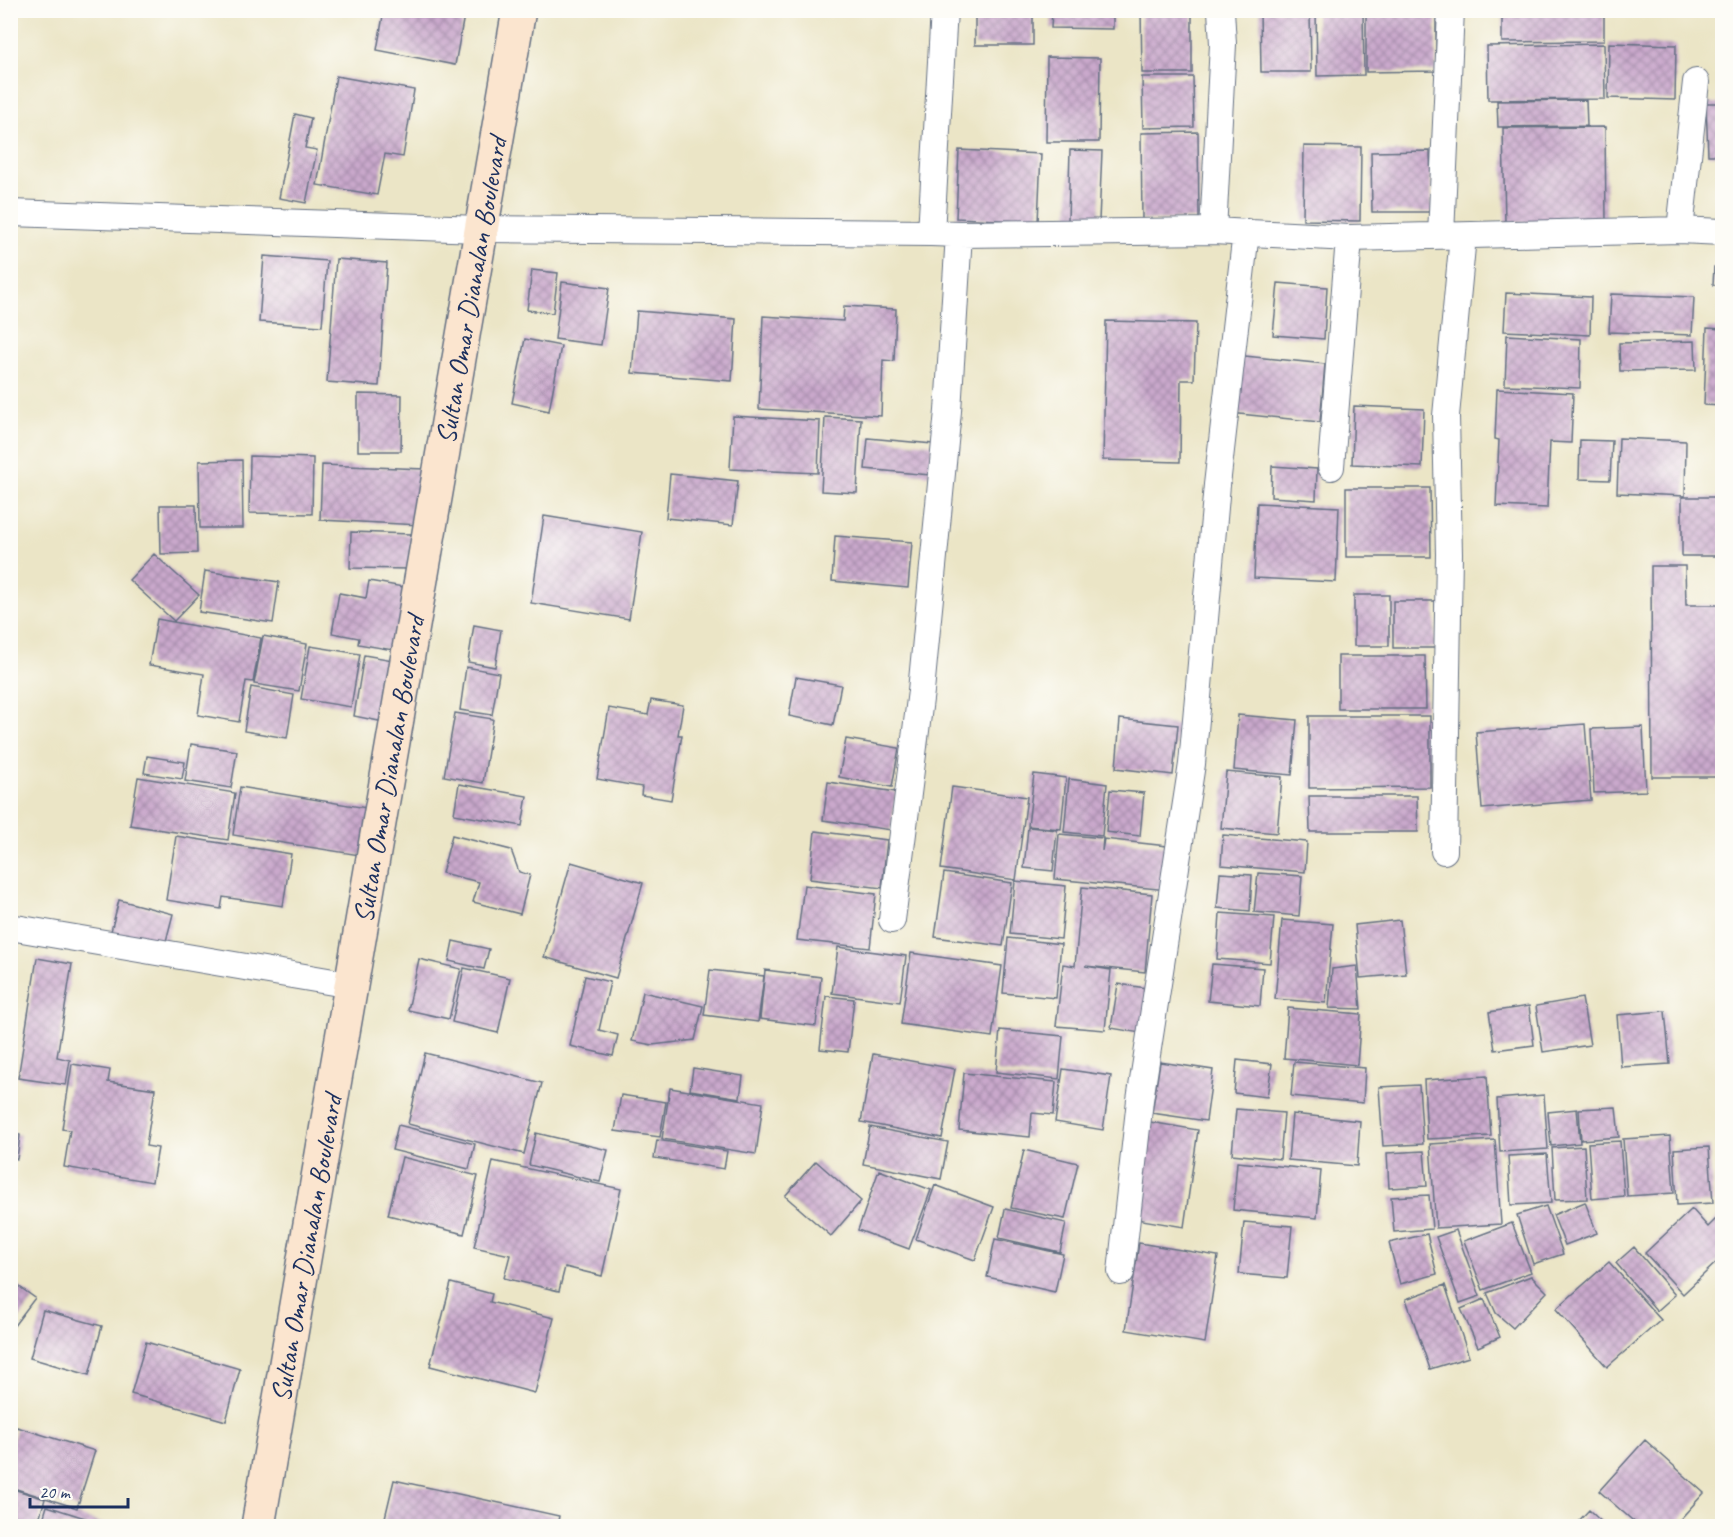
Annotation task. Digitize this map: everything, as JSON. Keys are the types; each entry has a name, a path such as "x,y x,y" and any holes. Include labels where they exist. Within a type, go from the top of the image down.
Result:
{"main road":[{"name":"Sultan Omar Dianalan Boulevard","path":"258,1527 519,10"}],"street":[{"path":"931,233 944,10"},
{"path":"1213,231 1223,44 1221,10"},
{"path":"1444,851 1449,554 1446,416 1452,236 1451,10"},
{"path":"1680,231 1696,82"},
{"path":"10,213 480,229 959,234 1213,231 1349,238 1722,232"},
{"path":"1121,1272 1140,1100 1190,774 1217,485 1246,232"},
{"path":"892,920 921,691 948,411 959,234"},
{"path":"1331,467 1349,238"},
{"path":"10,927 351,985"}],"building":[{"path":"384,10 465,10 455,65 377,50"},
{"path":"975,10 1033,10 1033,45 975,45"},
{"path":"1052,10 1113,10 1113,29 1051,28"},
{"path":"1141,10 1192,10 1192,73 1142,73"},
{"path":"1260,10 1310,10 1311,72 1261,72"},
{"path":"1316,10 1363,10 1364,75 1317,76"},
{"path":"1366,10 1436,10 1436,71 1366,72"},
{"path":"1502,10 1604,10 1604,41 1502,42"},
{"path":"1609,43 1676,45 1675,100 1608,98"},
{"path":"1604,44 1605,99 1488,100 1487,46"},
{"path":"1047,57 1100,58 1099,142 1046,142"},
{"path":"336,76 414,90 403,157 385,154 377,195 317,185"},
{"path":"1142,77 1193,77 1194,127 1143,128"},
{"path":"1586,100 1587,126 1498,127 1497,101"},
{"path":"1706,103 1722,103 1722,155 1708,155"},
{"path":"295,114 311,118 305,148 317,150 306,203 279,198"},
{"path":"1605,127 1606,222 1505,223 1503,128"},
{"path":"1198,132 1199,219 1142,220 1141,133"},
{"path":"1304,146 1361,147 1360,221 1303,220"},
{"path":"959,150 1041,154 1038,222 956,218"},
{"path":"1070,150 1102,151 1099,221 1068,220"},
{"path":"1430,151 1432,212 1372,212 1371,152"},
{"path":"264,256 327,261 322,326 259,322"},
{"path":"336,259 387,263 379,386 327,382"},
{"path":"1714,267 1722,267 1722,285 1713,285"},
{"path":"532,270 558,273 553,313 527,310"},
{"path":"562,282 609,288 601,345 555,339"},
{"path":"1278,283 1327,287 1324,339 1273,335"},
{"path":"1506,293 1591,297 1590,335 1504,331"},
{"path":"1611,294 1694,297 1692,335 1609,332"},
{"path":"844,306 896,309 894,361 883,360 881,416 759,409 763,316 843,321"},
{"path":"637,311 736,319 732,381 632,373"},
{"path":"1106,321 1196,323 1194,380 1181,380 1180,462 1103,460"},
{"path":"1707,328 1722,329 1722,406 1704,405"},
{"path":"1507,335 1581,339 1580,388 1505,385"},
{"path":"525,339 561,346 549,411 512,403"},
{"path":"1695,341 1696,370 1620,371 1619,343"},
{"path":"1235,355 1325,364 1320,422 1230,413"},
{"path":"1497,389 1573,393 1571,443 1550,442 1547,508 1496,506 1499,440 1495,439"},
{"path":"358,394 402,395 401,451 358,451"},
{"path":"1354,406 1424,409 1422,467 1352,464"},
{"path":"733,416 820,421 818,473 730,469"},
{"path":"825,417 861,419 857,493 821,491"},
{"path":"868,438 933,444 930,475 865,469"},
{"path":"1619,438 1686,441 1685,496 1617,493"},
{"path":"1580,440 1612,441 1610,480 1579,479"},
{"path":"250,456 313,458 312,514 249,513"},
{"path":"242,460 243,528 200,528 199,461"},
{"path":"322,465 424,469 421,525 320,520"},
{"path":"1272,466 1317,469 1316,500 1271,497"},
{"path":"670,474 738,481 733,525 666,518"},
{"path":"1346,488 1430,488 1431,557 1346,557"},
{"path":"1682,497 1722,497 1722,556 1682,556"},
{"path":"1257,503 1339,507 1336,582 1254,578"},
{"path":"160,505 196,505 197,553 161,554"},
{"path":"544,516 642,532 629,619 531,603"},
{"path":"351,532 411,534 410,569 350,568"},
{"path":"835,536 912,542 908,588 832,581"},
{"path":"154,554 199,595 174,621 129,580"},
{"path":"1651,566 1685,566 1686,605 1722,605 1722,777 1652,777"},
{"path":"205,571 279,582 273,623 199,612"},
{"path":"369,581 415,589 404,652 358,644 359,638 332,633 339,593 366,598"},
{"path":"1354,595 1389,595 1389,646 1354,646"},
{"path":"1393,601 1435,601 1435,648 1393,648"},
{"path":"157,619 261,638 253,682 246,681 239,722 198,715 204,674 149,665"},
{"path":"474,625 501,630 495,667 468,662"},
{"path":"263,636 307,644 299,691 254,684"},
{"path":"310,646 360,654 351,707 301,699"},
{"path":"364,655 399,661 389,723 354,716"},
{"path":"1338,656 1425,656 1426,709 1338,709"},
{"path":"466,667 499,673 492,715 460,710"},
{"path":"796,677 841,685 833,725 789,716"},
{"path":"251,687 294,695 287,738 244,731"},
{"path":"651,700 683,705 678,735 682,735 671,800 641,795 642,787 597,779 609,708 648,715"},
{"path":"455,713 493,719 483,783 444,776"},
{"path":"1238,715 1297,720 1292,775 1234,770"},
{"path":"1309,716 1430,716 1430,787 1309,788"},
{"path":"1120,719 1178,725 1173,775 1116,768"},
{"path":"1585,724 1591,800 1482,809 1476,732"},
{"path":"1643,727 1646,791 1594,793 1591,729"},
{"path":"846,739 899,748 892,787 839,777"},
{"path":"191,744 237,751 231,788 185,781"},
{"path":"147,756 185,762 182,779 144,773"},
{"path":"1226,772 1282,777 1277,833 1221,828"},
{"path":"1034,774 1066,778 1061,829 1028,826"},
{"path":"138,777 235,793 228,840 130,825"},
{"path":"1069,779 1107,784 1102,836 1064,832"},
{"path":"828,782 896,792 891,830 823,820"},
{"path":"459,784 527,796 522,826 454,814"},
{"path":"240,787 379,810 372,857 233,835"},
{"path":"952,787 1027,797 1016,880 941,869"},
{"path":"1110,790 1144,793 1140,836 1106,832"},
{"path":"1309,796 1417,796 1418,832 1310,832"},
{"path":"1028,827 1057,830 1053,871 1024,868"},
{"path":"815,831 887,840 882,888 810,879"},
{"path":"1059,834 1103,838 1102,851 1104,839 1176,847 1168,890 1055,879"},
{"path":"452,835 511,850 519,872 530,875 520,914 473,902 479,882 442,873"},
{"path":"1223,835 1307,842 1305,872 1221,865"},
{"path":"176,836 291,854 283,906 223,897 221,909 166,900"},
{"path":"571,862 643,883 616,978 544,957"},
{"path":"944,873 1012,883 1003,946 935,937"},
{"path":"1220,873 1252,875 1250,911 1217,908"},
{"path":"1258,873 1302,876 1299,916 1254,912"},
{"path":"1015,881 1066,886 1061,939 1010,934"},
{"path":"804,885 876,894 870,948 797,940"},
{"path":"1082,887 1152,894 1145,972 1085,966 1111,970 1105,1030 1056,1026 1063,964 1075,966"},
{"path":"119,900 173,914 164,949 110,935"},
{"path":"1220,913 1274,917 1270,963 1217,959"},
{"path":"1282,920 1333,924 1326,1003 1275,999"},
{"path":"1400,920 1406,974 1360,978 1355,925"},
{"path":"1008,938 1061,944 1056,998 1003,993"},
{"path":"453,941 489,949 484,969 449,961"},
{"path":"838,947 906,956 900,1002 832,993"},
{"path":"911,953 1002,966 992,1037 901,1024"},
{"path":"37,958 72,964 57,1057 70,1060 66,1085 18,1078"},
{"path":"419,959 461,969 449,1019 408,1010"},
{"path":"1212,964 1263,968 1260,1006 1208,1001"},
{"path":"1357,966 1361,1009 1329,1008 1332,969"},
{"path":"464,968 510,978 498,1033 452,1022"},
{"path":"710,970 764,976 758,1022 704,1015"},
{"path":"765,970 821,977 816,1026 760,1019"},
{"path":"585,976 610,982 599,1030 618,1035 613,1056 570,1046"},
{"path":"1118,984 1153,989 1146,1034 1111,1028"},
{"path":"643,992 703,1006 695,1040 652,1045 632,1041"},
{"path":"826,996 854,999 848,1052 820,1049"},
{"path":"1582,998 1590,1045 1543,1052 1536,1006"},
{"path":"1529,1006 1534,1045 1495,1050 1489,1012"},
{"path":"1288,1008 1361,1014 1357,1065 1284,1058"},
{"path":"1665,1011 1670,1064 1621,1067 1617,1015"},
{"path":"1000,1030 1063,1036 1059,1079 996,1072"},
{"path":"425,1053 542,1083 524,1154 408,1124"},
{"path":"873,1054 955,1069 942,1138 861,1122"},
{"path":"1237,1060 1272,1064 1267,1097 1234,1093"},
{"path":"1160,1062 1213,1070 1206,1121 1152,1113"},
{"path":"1294,1062 1365,1068 1363,1103 1291,1096"},
{"path":"72,1064 110,1070 108,1082 155,1089 146,1146 158,1148 152,1182 64,1167 70,1130 62,1129"},
{"path":"693,1068 743,1076 740,1098 690,1090"},
{"path":"1063,1069 1111,1076 1103,1130 1055,1122"},
{"path":"964,1073 1056,1082 1053,1115 1032,1113 1030,1137 959,1130"},
{"path":"1487,1076 1491,1136 1427,1139 1424,1080"},
{"path":"1419,1085 1423,1144 1383,1146 1379,1087"},
{"path":"670,1088 763,1103 756,1154 662,1139"},
{"path":"621,1095 666,1102 660,1137 615,1131"},
{"path":"1544,1095 1548,1149 1500,1152 1497,1099"},
{"path":"1616,1107 1619,1137 1581,1140 1579,1109"},
{"path":"1236,1109 1284,1113 1280,1159 1232,1154"},
{"path":"1577,1109 1580,1143 1551,1146 1548,1112"},
{"path":"1292,1114 1360,1121 1357,1166 1288,1160"},
{"path":"1150,1122 1198,1130 1184,1227 1136,1219"},
{"path":"398,1125 475,1144 469,1169 392,1150"},
{"path":"870,1127 948,1142 941,1179 863,1164"},
{"path":"10,1133 20,1135 17,1159 10,1158"},
{"path":"536,1133 608,1150 600,1182 529,1165"},
{"path":"1670,1136 1674,1193 1627,1196 1623,1139"},
{"path":"657,1140 727,1151 724,1169 654,1158"},
{"path":"1495,1140 1501,1224 1436,1228 1430,1144"},
{"path":"1620,1141 1624,1196 1592,1199 1588,1143"},
{"path":"1584,1146 1587,1199 1555,1200 1552,1148"},
{"path":"1709,1147 1713,1203 1677,1205 1674,1149"},
{"path":"1024,1150 1078,1163 1065,1219 1011,1208"},
{"path":"1424,1151 1427,1186 1389,1188 1387,1153"},
{"path":"1547,1154 1551,1203 1511,1205 1508,1156"},
{"path":"402,1157 478,1176 464,1234 388,1215"},
{"path":"493,1161 621,1189 602,1276 565,1267 559,1291 504,1278 510,1255 474,1247"},
{"path":"816,1161 861,1201 831,1236 785,1196"},
{"path":"1237,1162 1321,1170 1317,1218 1233,1210"},
{"path":"879,1170 931,1190 909,1249 858,1230"},
{"path":"935,1185 994,1207 975,1260 916,1239"},
{"path":"1429,1195 1432,1229 1394,1232 1391,1197"},
{"path":"1585,1202 1597,1233 1565,1245 1553,1215"},
{"path":"1546,1206 1563,1254 1533,1264 1517,1215"},
{"path":"1005,1209 1066,1223 1060,1252 999,1238"},
{"path":"1692,1209 1708,1227 1722,1213 1722,1257 1683,1294 1645,1253"},
{"path":"1244,1222 1292,1226 1287,1278 1239,1274"},
{"path":"1512,1223 1531,1272 1483,1290 1464,1241"},
{"path":"1456,1230 1480,1296 1460,1303 1436,1237"},
{"path":"1427,1234 1437,1274 1400,1284 1389,1243"},
{"path":"995,1239 1063,1254 1055,1292 987,1277"},
{"path":"1139,1243 1218,1256 1205,1343 1126,1330"},
{"path":"1634,1247 1675,1295 1657,1311 1616,1263"},
{"path":"1609,1262 1661,1320 1607,1367 1556,1309"},
{"path":"1531,1276 1547,1292 1513,1328 1496,1313 1487,1293"},
{"path":"10,1280 35,1298 10,1331"},
{"path":"451,1283 492,1294 490,1302 554,1318 535,1393 430,1366"},
{"path":"1445,1285 1469,1357 1430,1369 1406,1299"},
{"path":"1484,1299 1500,1337 1478,1347 1461,1309"},
{"path":"43,1310 102,1326 89,1375 30,1358"},
{"path":"146,1342 240,1369 226,1421 131,1394"},
{"path":"17,1427 95,1451 77,1508 10,1487 10,1448"},
{"path":"1645,1440 1704,1493 1674,1526 1639,1526 1599,1491"},
{"path":"394,1480 559,1516 557,1526 383,1526"},
{"path":"10,1488 45,1499 37,1526 10,1523"},
{"path":"47,1506 110,1526 41,1526"},
{"path":"1589,1510 1606,1526 1574,1526"}]}
